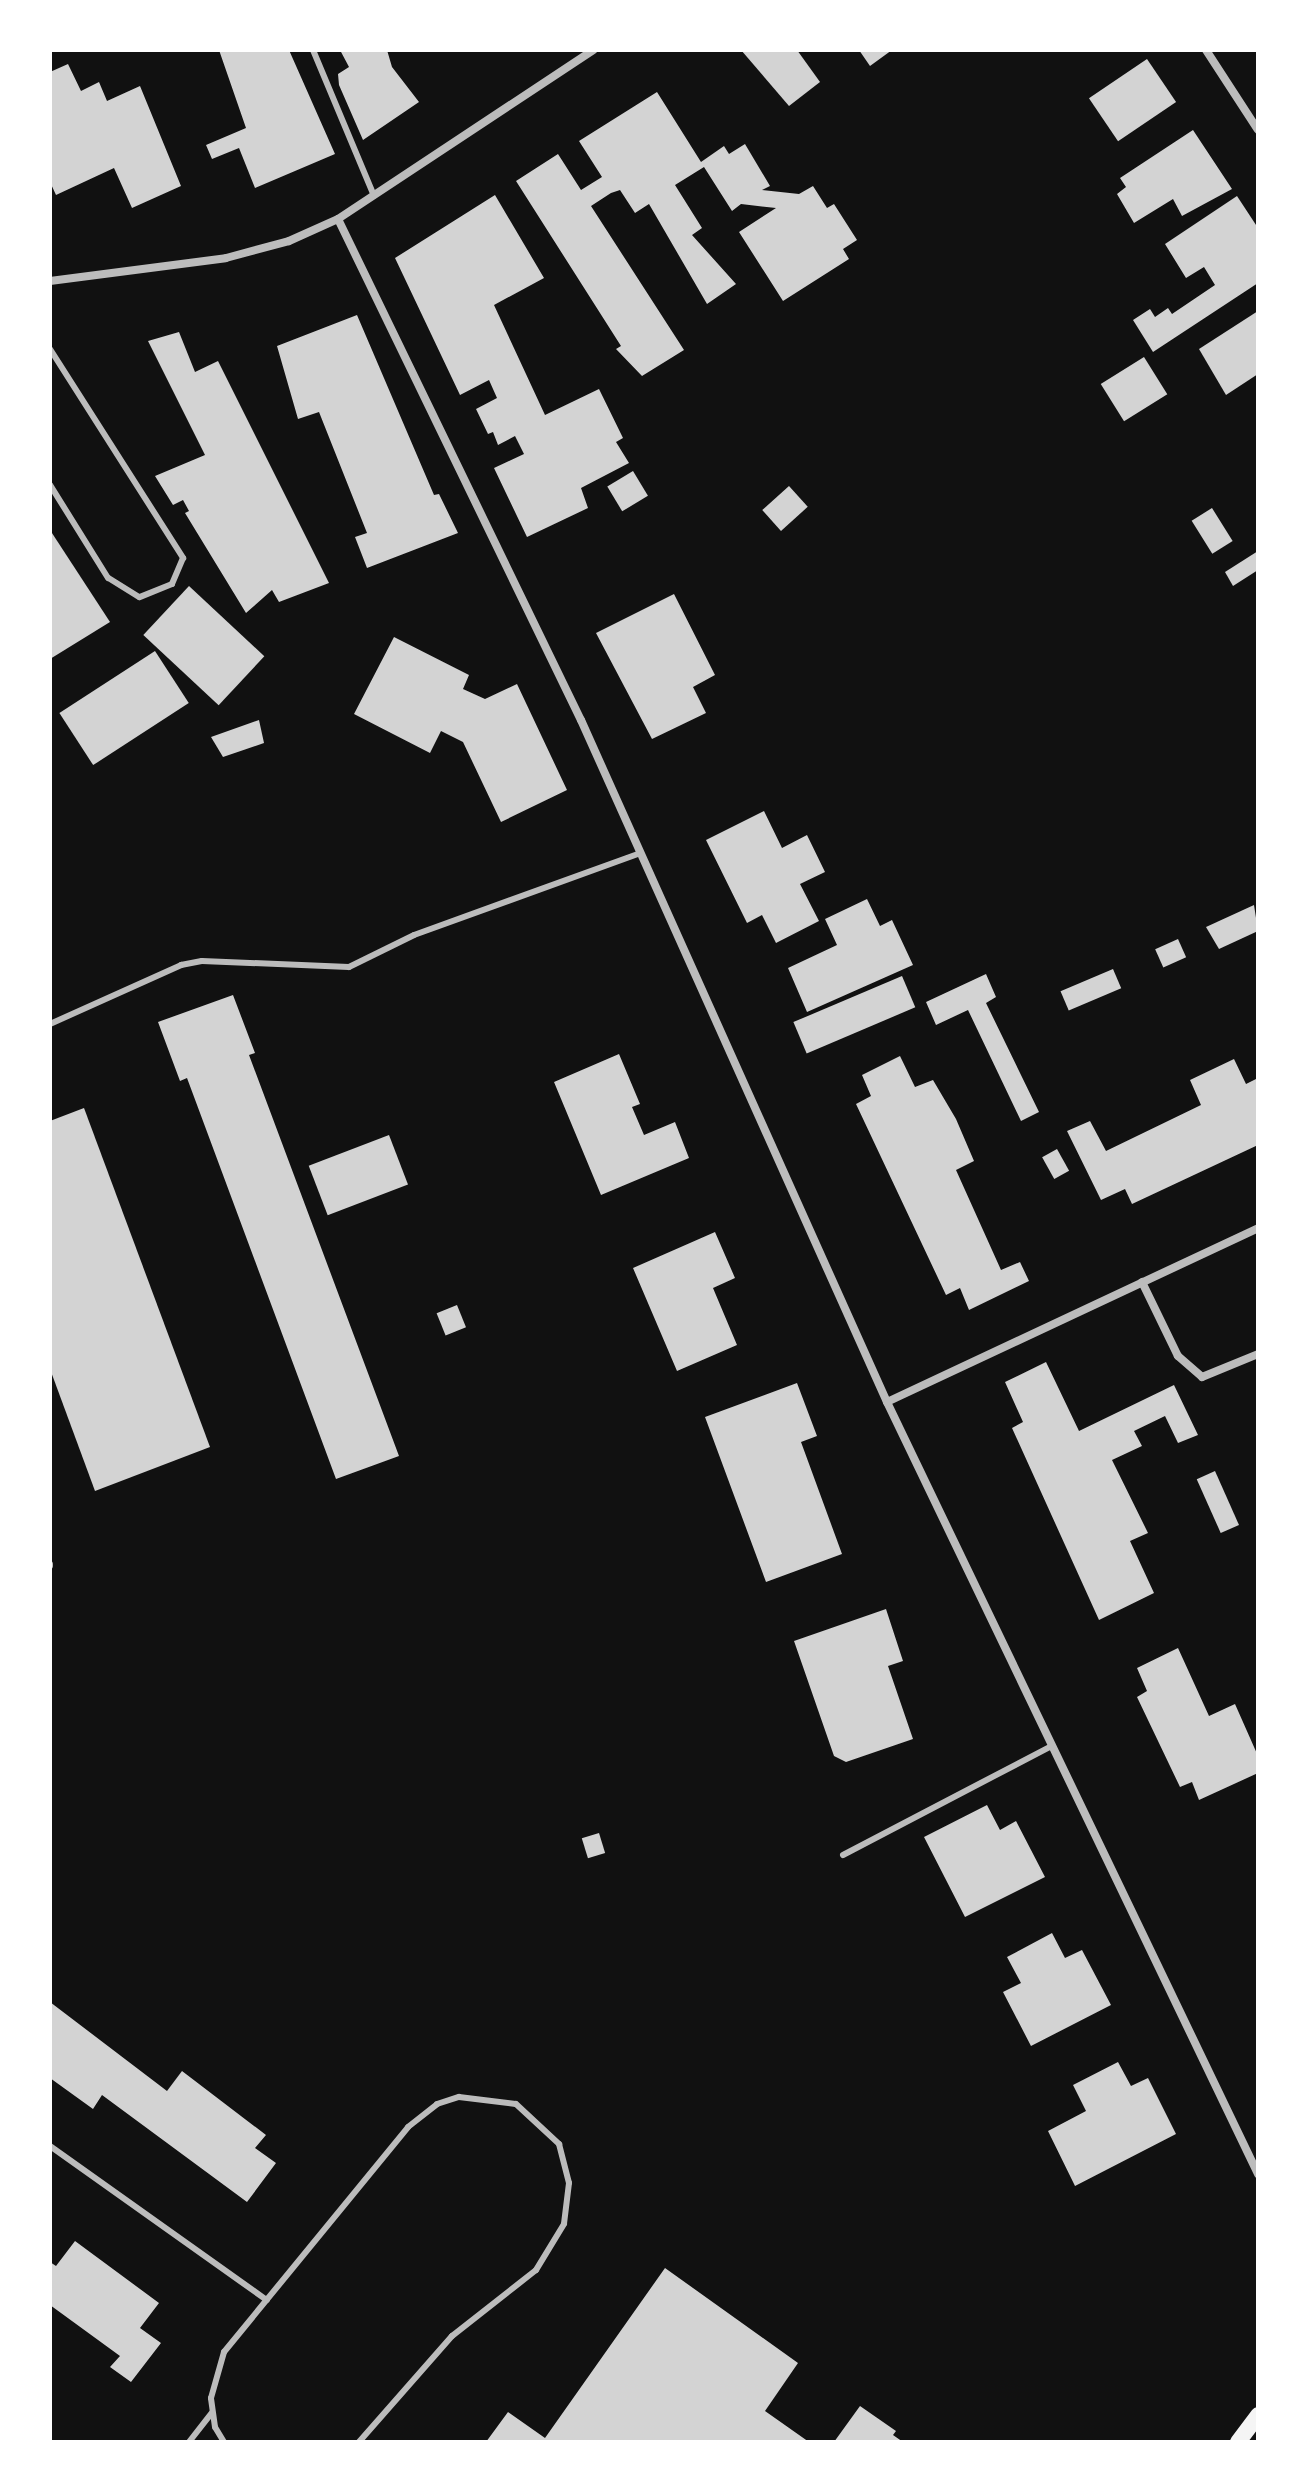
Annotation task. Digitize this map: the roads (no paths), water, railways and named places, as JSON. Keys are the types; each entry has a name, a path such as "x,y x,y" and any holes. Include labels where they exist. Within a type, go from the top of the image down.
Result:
{"main road":[{"path":"1238,2442 1258,2415"}],"street":[{"path":"50,281 255,253 338,219 593,50"},
{"path":"1206,50 1258,130"},
{"path":"338,219 641,853 887,1402 1050,1747 1258,2174"},
{"path":"887,1402 1258,1228"},
{"path":"1142,1282 1178,1356 1202,1377 1258,1354"}],"lane":[{"path":"313,50 374,196"},
{"path":"50,349 183,558 172,584 139,597 108,578 50,485"},
{"path":"50,1024 181,965 202,961 349,967 414,935 641,853"},
{"path":"843,1855 1050,1747"},
{"path":"224,2442 212,2413 213,2379 224,2352 408,2127 437,2104 459,2097 516,2104 559,2144 566,2163 569,2206 548,2256 524,2281 452,2336 359,2442"},
{"path":"50,2146 267,2300"},
{"path":"189,2442 212,2413"}]}
